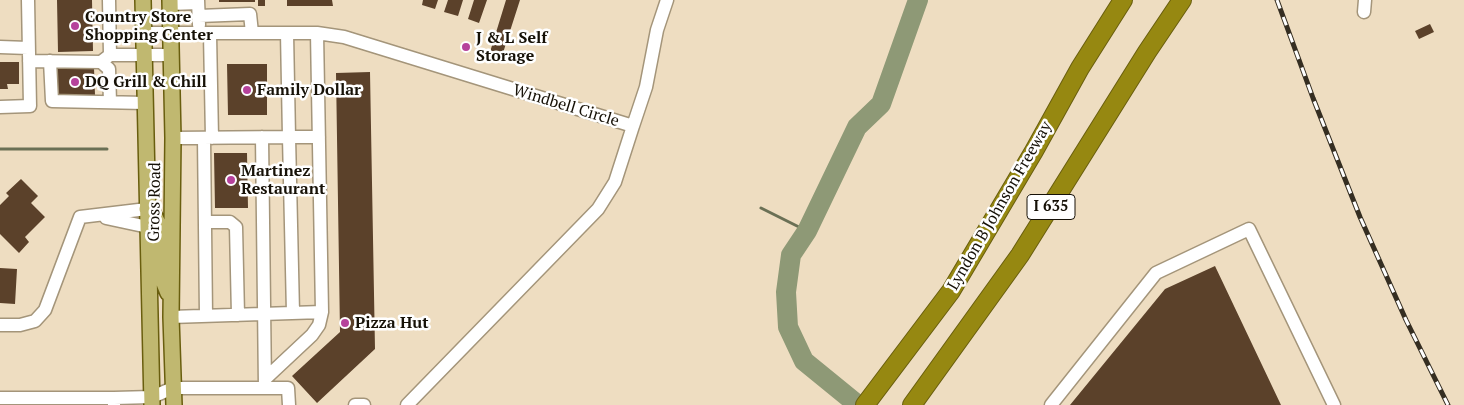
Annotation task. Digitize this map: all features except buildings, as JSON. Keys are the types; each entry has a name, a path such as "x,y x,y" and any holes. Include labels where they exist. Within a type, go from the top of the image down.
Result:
{"highway":[{"path":"1080,68 1117,0"},
{"name":"Lyndon B Johnson Freeway","path":"865,405 950,291 1034,151 1080,68 1122,0"},
{"name":"I 635","path":"914,402 1020,255 1179,4"}],"main road":[{"name":"Gross Road","path":"143,0 152,401"},
{"name":"Gross Road","path":"170,2 173,138 171,317 174,405"},
{"path":"147,209 152,211 158,222 160,233 159,271 171,299"}],"street":[{"path":"0,106 30,106 28,0"},
{"path":"109,0 105,59 109,69 110,102"},
{"path":"633,126 646,87 666,0"},
{"path":"170,2 198,2 199,16 204,33 208,138 205,222 206,316"},
{"path":"199,16 250,14 252,33"},
{"name":"Windbell Circle","path":"143,33 317,33 356,41 633,126 615,182 598,209 407,405"},
{"path":"287,33 293,313"},
{"path":"265,383 312,335 319,325 322,312 317,33"},
{"path":"0,47 28,48"},
{"path":"29,61 172,55"},
{"path":"50,61 52,101 145,103"},
{"path":"30,92 52,93"},
{"path":"262,137 265,383"},
{"path":"173,138 319,137"},
{"path":"0,325 20,326 35,321 45,310 80,217 147,209"},
{"path":"96,216 148,227"},
{"path":"205,222 230,222 236,228 238,315"},
{"path":"1051,405 1156,273 1249,229 1334,405"},
{"path":"171,317 322,312"},
{"path":"152,401 173,388 265,383 288,388 289,405"},
{"path":"0,398 25,401 152,401 169,405"},
{"path":"355,405 364,405"}],"waterway":[{"path":"858,405 804,361 788,327 786,292 791,255 807,231 857,127 881,104 918,0"},
{"path":"0,149 107,149"},
{"path":"761,208 807,231"}],"railway":[{"path":"1277,0 1360,217 1406,320 1448,405"}],"place":[{"name":"Country Store Shopping Center","path":"75,26"},
{"name":"J & L Self Storage","path":"466,47"},
{"name":"DQ Grill & Chill","path":"75,82"},
{"name":"Family Dollar","path":"247,90"},
{"name":"Martinez Restaurant","path":"231,180"},
{"name":"Pizza Hut","path":"345,323"}]}
